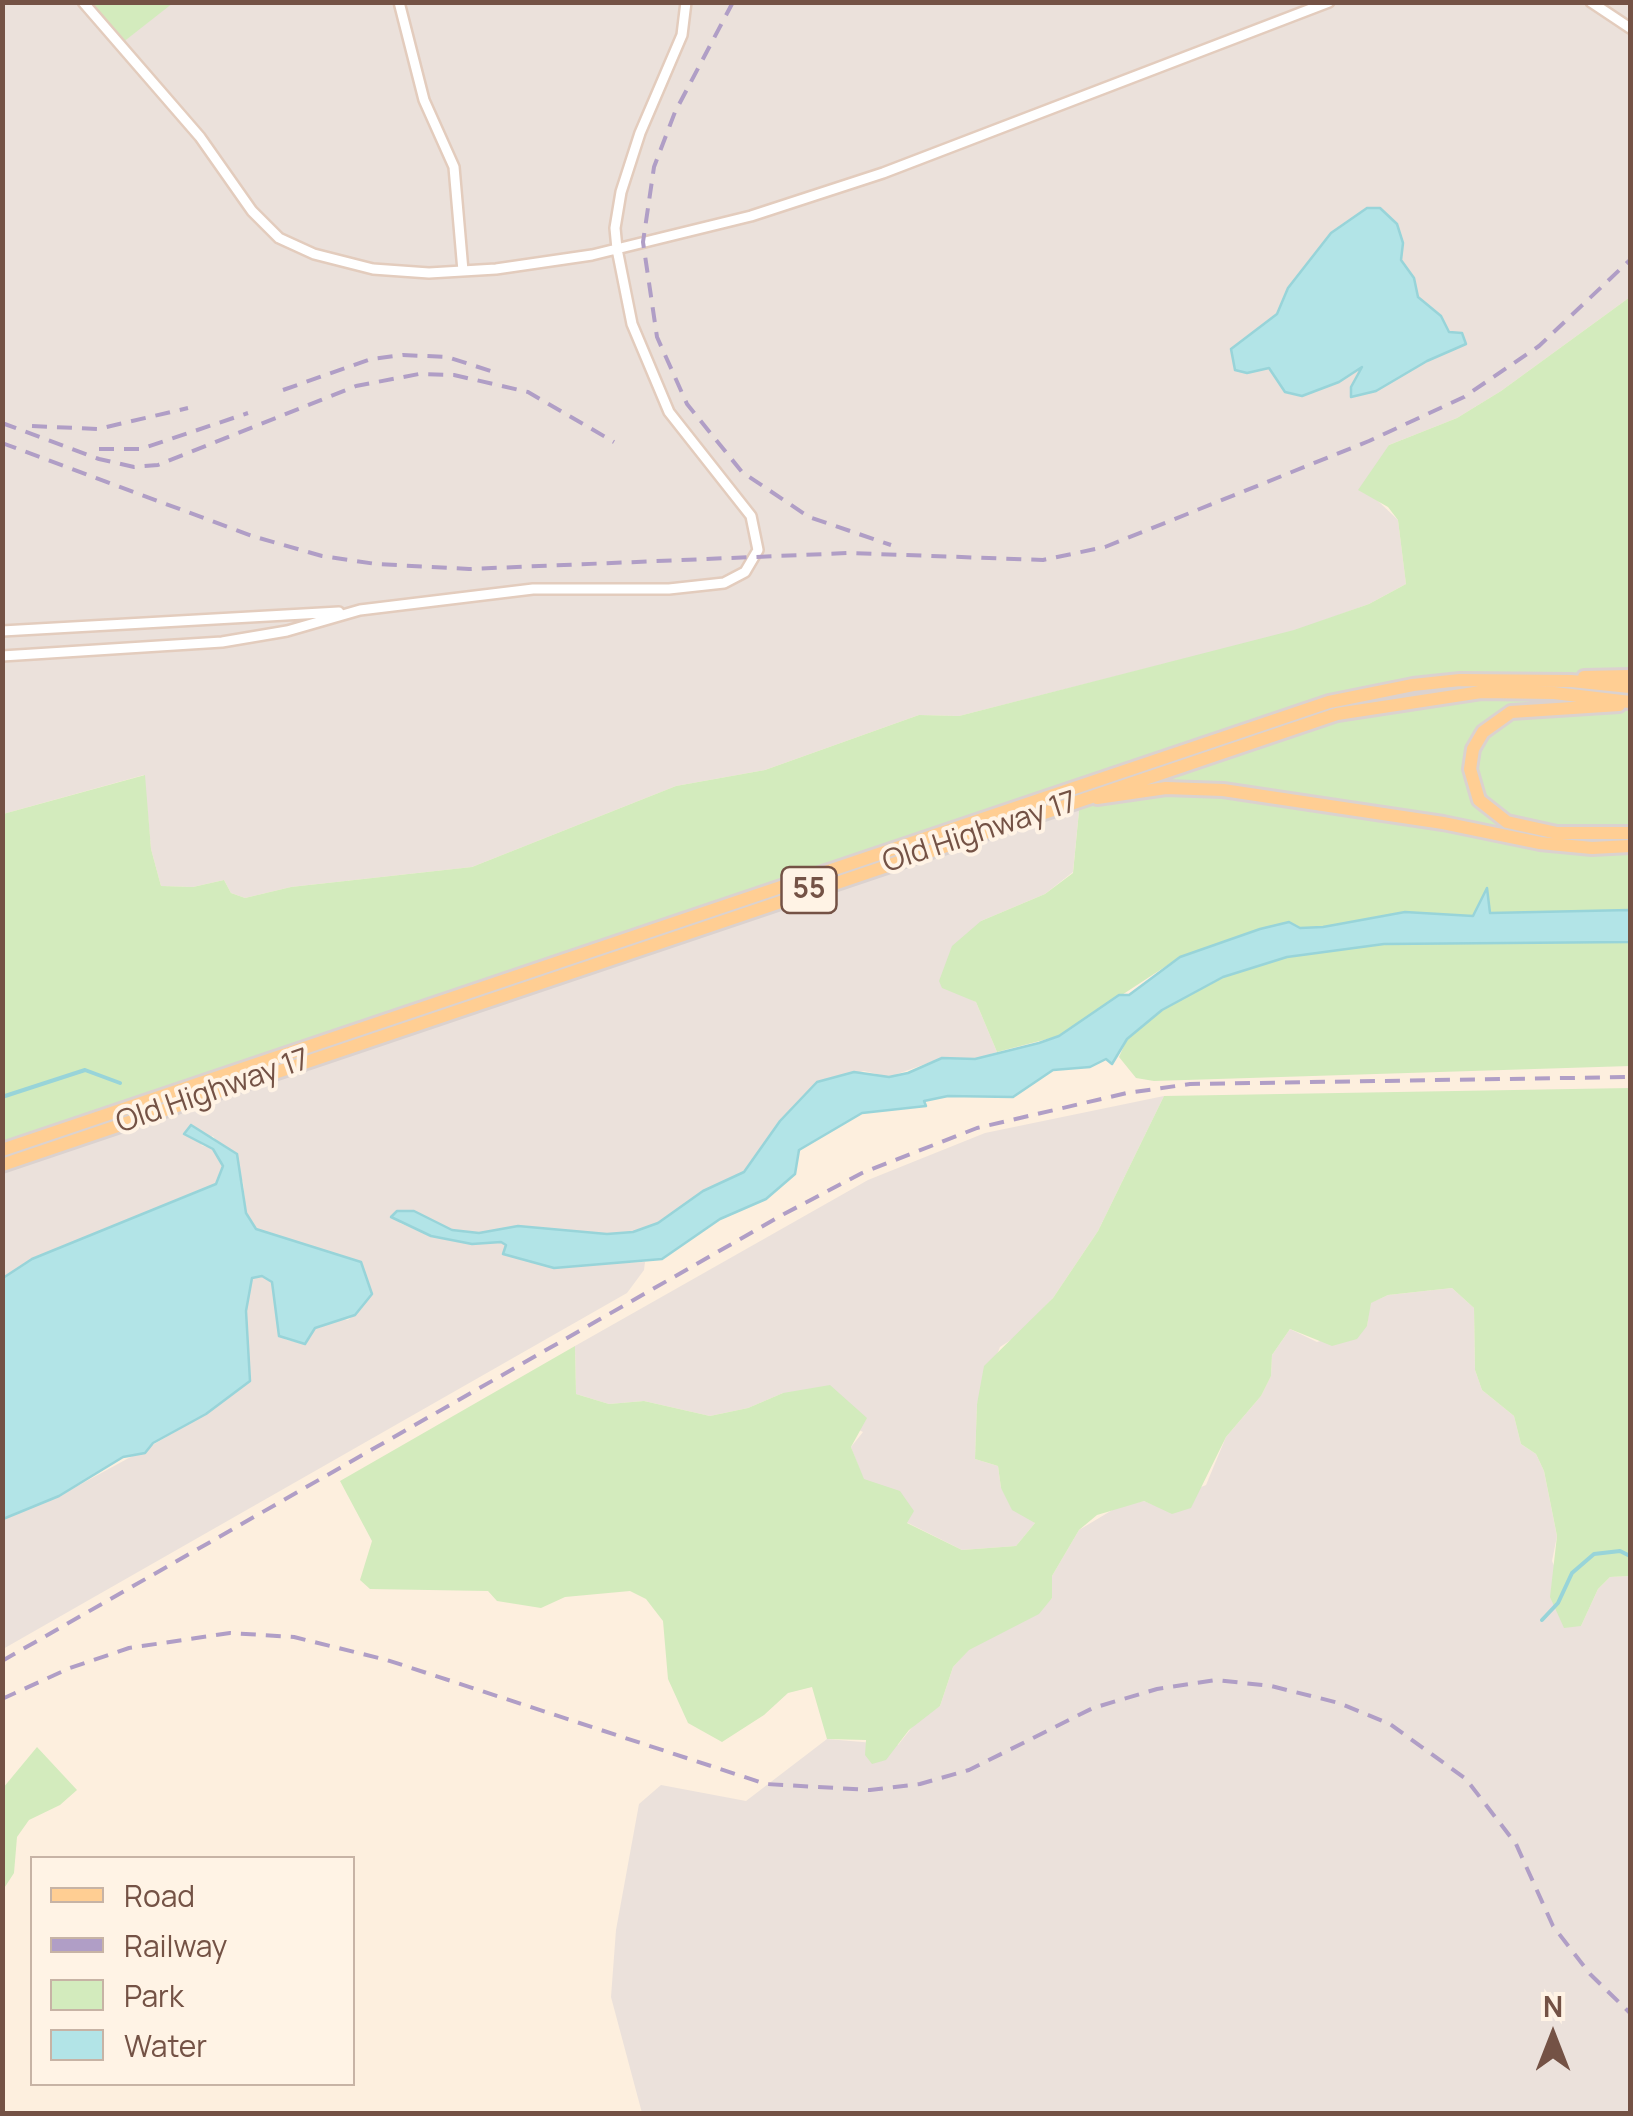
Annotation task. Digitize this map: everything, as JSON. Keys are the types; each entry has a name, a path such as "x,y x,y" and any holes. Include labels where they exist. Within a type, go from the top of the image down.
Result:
{"main road":[{"path":"1571,680 1594,674 1630,676"},
{"name":"Old Highway 17","path":"2,1150 1329,702 1413,684 1504,678 1630,687"},
{"name":"Old Highway 17","path":"2,1164 1294,727 1378,705 1481,692 1554,692 1630,702"},
{"path":"1630,702 1511,712 1483,732 1473,749 1470,769 1479,800 1508,822 1557,833 1630,832"},
{"path":"1085,799 1119,798 1166,788 1223,790 1443,823 1540,843 1592,848 1630,846"}],"street":[{"path":"83,2 200,137 252,211 278,238 314,254 373,270 464,271 617,249 751,216 883,173 1329,2"},
{"path":"399,2 424,100 454,167 464,271"},
{"path":"2,630 361,610 533,589 670,589 724,583 745,572 756,558 751,516 681,430 657,388 632,324 617,249 615,228 621,192 682,34 686,2"},
{"path":"1591,2 1630,28"},
{"path":"2,656 222,642 287,632 361,610"}],"shaded area":[{"path":"173,2 1630,3 1630,297 1501,391 1457,418 1389,445 1377,500 1398,520 1406,584 1369,604 1294,631 959,716 919,715 765,770 676,786 472,867 291,887 245,898 231,893 224,880 193,887 161,886 151,849 144,775 3,814 3,3 84,3 122,42"},
{"path":"1080,801 1073,872 1045,894 981,921 952,989 976,1002 997,1052 975,1059 942,1058 889,1077 864,1071 817,1082 780,1121 744,1172 703,1191 658,1223 633,1232 607,1234 518,1226 479,1233 452,1230 404,1210 400,1223 423,1233 472,1244 500,1242 506,1245 504,1253 547,1266 645,1262 644,1270 627,1293 3,1649 3,1519 59,1496 149,1447 206,1414 250,1381 246,1311 251,1278 262,1276 272,1282 279,1336 287,1340 305,1344 315,1328 335,1318 348,1320 362,1308 361,1262 256,1229 246,1213 243,1182 213,1136 201,1145 213,1149 223,1166 217,1184 32,1259 3,1278 3,1166"},
{"path":"1164,1096 1098,1231 1053,1298 1017,1336 1000,1347 977,1404 975,1459 998,1466 1001,1488 1035,1523 1016,1546 962,1550 906,1522 863,1479 851,1447 863,1432 783,1393 748,1408 710,1416 644,1401 609,1404 576,1394 575,1346 868,1180 985,1133"},
{"path":"1452,1288 1474,1308 1475,1370 1482,1390 1514,1416 1521,1444 1536,1454 1544,1471 1557,1536 1552,1561 1581,1626 1598,1589 1610,1577 1630,1576 1630,2113 642,2113 611,1997 616,1930 639,1804 661,1785 746,1801 827,1739 898,1745 917,1721 940,1706 953,1667 969,1649 1052,1598 1052,1576 1079,1530 1119,1506 1144,1501 1156,1506 1206,1485 1226,1437 1261,1396 1271,1376 1272,1355 1290,1329 1317,1342 1367,1326 1370,1303 1388,1295"}],"green space":[{"path":"84,3 173,3 122,43"},
{"path":"1630,297 1630,686 1534,678 1372,691 3,1149 3,814 145,775 151,849 161,886 193,887 224,880 231,893 245,898 291,887 472,867 676,786 765,770 919,715 959,716 1294,630 1369,604 1406,584 1398,520 1388,507 1358,490 1389,445 1457,418 1501,391"},
{"path":"1481,693 1630,703 1630,910 1489,913 1487,891 1473,916 1405,912 1300,928 1289,922 1180,957 1059,1036 997,1052 976,1002 942,988 939,981 952,946 981,921 1045,894 1073,873 1080,801 1293,728"},
{"path":"1630,942 1630,1066 1154,1081 1136,1078 1119,1057 1127,1039 1162,1010 1223,977 1287,957 1384,944"},
{"path":"1630,1088 1630,1576 1610,1577 1598,1589 1581,1626 1564,1628 1550,1597 1557,1536 1544,1471 1536,1454 1521,1444 1514,1416 1482,1390 1475,1370 1474,1308 1452,1288 1388,1295 1371,1303 1367,1326 1357,1339 1332,1346 1290,1329 1272,1355 1271,1376 1261,1396 1226,1437 1191,1508 1172,1514 1144,1501 1097,1515 1079,1530 1052,1576 1052,1598 1039,1614 969,1650 953,1667 940,1706 909,1730 886,1760 872,1764 865,1755 866,1740 827,1739 812,1687 788,1693 764,1715 722,1742 688,1723 668,1679 663,1621 646,1599 630,1591 565,1597 541,1608 497,1601 488,1591 370,1589 360,1580 372,1541 340,1481 575,1346 576,1394 609,1404 644,1401 710,1416 748,1408 783,1393 830,1385 867,1418 851,1447 864,1479 900,1491 914,1511 907,1523 962,1550 1016,1546 1035,1523 1012,1510 1001,1488 998,1466 975,1459 977,1404 984,1366 1053,1298 1098,1231 1164,1096"},
{"path":"37,1747 77,1790 60,1805 29,1820 17,1837 14,1873 3,1890 3,1788"}],"water":[{"path":"1367,208 1380,208 1397,224 1403,243 1401,260 1414,278 1418,297 1441,316 1449,332 1462,333 1466,344 1376,391 1351,397 1351,387 1362,367 1339,382 1302,396 1285,392 1269,368 1247,373 1235,370 1231,349 1277,314 1288,288 1331,233"},
{"path":"1487,888 1490,913 1630,910 1630,942 1384,944 1287,957 1223,977 1162,1010 1127,1039 1112,1064 1106,1059 1090,1067 1053,1070 1013,1097 948,1096 924,1101 926,1106 862,1113 799,1150 795,1174 766,1199 720,1219 662,1259 554,1268 503,1254 506,1245 501,1242 472,1244 431,1236 391,1217 397,1211 414,1211 452,1230 479,1233 518,1226 607,1234 633,1232 658,1223 703,1191 744,1172 780,1121 817,1082 854,1072 889,1077 942,1058 975,1059 1039,1043 1059,1036 1119,995 1129,995 1180,957 1260,929 1289,922 1300,928 1323,927 1405,912 1473,916"},
{"path":"191,1125 237,1154 246,1213 256,1229 361,1262 372,1294 355,1315 315,1328 305,1344 279,1336 272,1282 262,1276 252,1278 246,1311 250,1381 206,1414 153,1443 145,1453 123,1457 59,1496 3,1519 3,1278 32,1259 216,1184 223,1166 213,1149 184,1134"}],"waterway":[{"path":"2,1097 85,1070 120,1083"},
{"path":"1542,1620 1558,1603 1572,1573 1594,1554 1620,1551 1630,1556"}],"railway":[{"path":"733,2 675,112 654,167 643,242 657,337 687,404 742,472 809,517 891,545"},
{"path":"2,443 252,536 322,556 376,564 469,569 849,553 1043,560 1105,547 1369,441 1464,397 1539,346 1630,260"},
{"path":"283,390 371,359 403,355 447,357 497,373"},
{"path":"2,423 99,459 134,467 158,465 356,386 419,374 454,375 528,392 614,442"},
{"path":"32,426 98,429 188,408"},
{"path":"99,449 141,449 248,413"},
{"path":"2,1661 784,1214 862,1173 977,1128 1127,1093 1190,1084 1630,1077"},
{"path":"2,1699 70,1668 129,1648 230,1633 294,1637 387,1660 766,1784 870,1790 920,1784 969,1770 1093,1708 1157,1689 1216,1680 1271,1686 1339,1703 1390,1724 1466,1779 1516,1844 1553,1926 1590,1974 1630,2013"}]}
